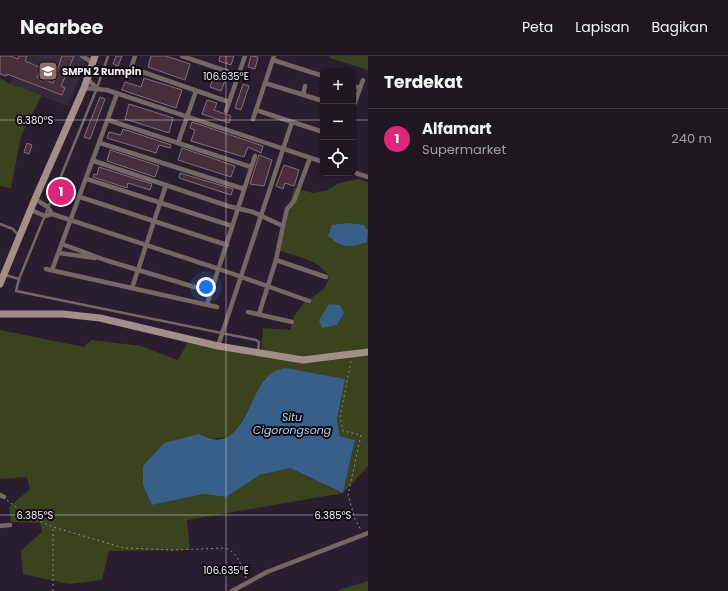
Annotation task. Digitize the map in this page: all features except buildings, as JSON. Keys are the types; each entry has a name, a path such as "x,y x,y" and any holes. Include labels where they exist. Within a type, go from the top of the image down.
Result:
{"main road":[{"path":"0,284 30,210 84,88 94,59"},
{"path":"0,314 63,314 100,318 218,346 303,360 368,352"}],"street":[{"path":"82,56 94,59"},
{"path":"128,77 135,56"},
{"path":"182,56 238,75"},
{"path":"226,111 245,56"},
{"path":"253,119 273,58 320,75"},
{"path":"131,68 229,102"},
{"path":"87,79 97,88"},
{"path":"354,104 363,80"},
{"path":"265,83 320,100"},
{"path":"303,94 306,86"},
{"path":"356,87 360,88"},
{"path":"84,88 97,88 117,94 320,161"},
{"path":"178,143 196,91"},
{"path":"52,270 94,161 117,94"},
{"path":"256,110 320,131"},
{"path":"108,120 251,167"},
{"path":"218,346 263,216 292,122"},
{"path":"100,143 244,189"},
{"path":"207,304 255,156"},
{"path":"259,314 276,260 287,209 294,201 310,158"},
{"path":"94,161 263,216 283,226"},
{"path":"356,173 368,177"},
{"path":"87,179 232,226"},
{"path":"132,288 166,185"},
{"path":"80,197 227,245"},
{"path":"35,199 48,207 52,214"},
{"path":"30,210 45,216 52,214 71,220 219,269 309,301"},
{"path":"62,244 105,260 211,292"},
{"path":"59,253 105,260"},
{"path":"276,260 326,277"},
{"path":"46,269 217,307"},
{"path":"248,312 292,322"},
{"path":"0,526 4,524 10,525"},
{"path":"232,591 247,581 366,534"}],"lane":[{"path":"108,56 97,88 18,279 16,288 18,292 84,303 256,340 259,342 258,353"},
{"path":"0,224 13,229 19,236"},
{"path":"5,274 18,279"}],"path":[{"path":"352,354 340,417 343,431 361,435 348,495 355,519 366,534"},
{"path":"2,496 26,515 53,527 124,548 174,550 225,548 231,550 236,554 247,581"},
{"path":"53,527 53,591"}],"shaded area":[{"name":"SMPN 2 Rumpin","path":"19,56 88,56 68,106 10,84"}],"green space":[{"path":"330,56 368,56 368,70 330,58"},
{"path":"0,78 10,84 42,95 21,136 11,188 0,186"},
{"path":"359,179 368,182 368,466 343,493 187,520 190,550 109,551 102,580 69,584 23,574 21,551 42,532 40,523 11,522 9,507 30,489 27,477 0,479 0,330 84,347 91,340 141,346 178,360 189,340 261,355 263,328 290,330 294,316 304,303 324,289 329,278 320,267 314,263 277,250 294,188 313,193 328,190 339,183","holes":["265,378 345,379 337,420 340,436 355,440 343,493 290,468 260,475 226,497 204,494 152,505 209,439 229,437 238,428"]},
{"path":"368,581 368,591 336,591"}],"water":[{"path":"348,223 364,225 368,231 367,242 346,246 338,243 328,236 332,225"},
{"path":"329,304 340,305 344,313 337,325 322,328 319,320"},
{"name":"Situ Cigorongsong","path":"285,368 345,379 337,420 340,436 355,440 343,493 290,468 260,475 226,497 204,494 152,505 143,485 143,466 164,443 199,434 213,439 225,438 234,432 241,423 259,387 266,378 270,374"}],"place":[{"name":"SMPN 2 Rumpin","path":"48,71"},
{"name":"Alfamart","path":"61,192"}]}
